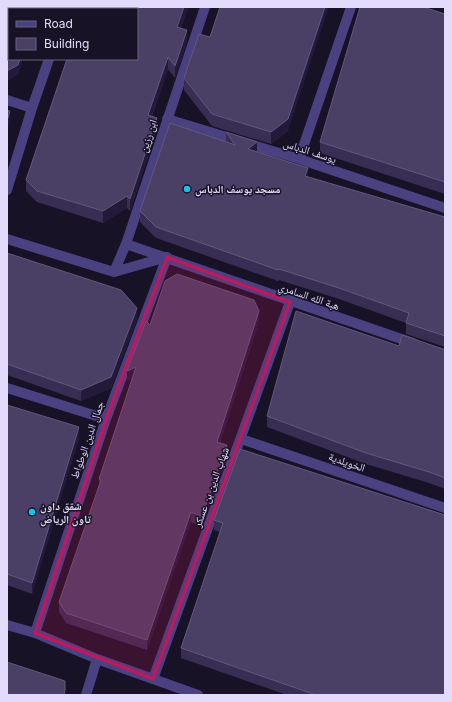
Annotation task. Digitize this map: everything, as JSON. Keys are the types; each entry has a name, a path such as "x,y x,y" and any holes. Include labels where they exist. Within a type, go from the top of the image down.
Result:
{"street":[{"name":"ابن رزين","path":"114,272 126,244 166,118 205,7"},
{"path":"299,159 351,7"},
{"path":"7,190 32,108 49,60"},
{"path":"7,100 32,108"},
{"name":"يوسف الدباس","path":"166,118 299,159 445,208"},
{"path":"7,239 114,272 167,257"},
{"name":"هبة الله السامري","path":"126,244 423,347"},
{"name":"جمال الدين الوطواط","path":"35,633 106,419 167,257"},
{"name":"شهاب الدين بن عسكر","path":"154,680 290,302"},
{"path":"7,388 106,419"},
{"name":"الخويلدية","path":"241,439 445,508"},
{"path":"7,625 35,633 97,659 198,695"},
{"path":"86,695 97,659"}],"highlighted area":[{"path":"167,257 290,302 153,679 35,633 106,419"}],"building":[{"path":"7,7 38,7 8,8 8,60 20,60 18,65 7,71"},
{"path":"184,7 177,27 187,30 175,66 168,57 148,115 157,118 130,199 127,196 103,211 37,191 26,180 67,60 138,60 138,8 84,8"},
{"path":"220,7 325,7 288,119 271,132 212,114 184,78 199,34 210,37"},
{"path":"360,7 423,7 445,14 445,182 320,142"},
{"path":"7,110 10,111 7,121"},
{"path":"170,123 235,145 226,132 257,142 248,149 308,168 305,176 445,217 445,336 406,323 409,313 339,288 279,269 278,270 156,227 140,211"},
{"path":"7,253 121,290 137,308 111,377 81,390 7,364"},
{"path":"177,274 254,300 259,311 217,442 227,445 202,516 191,512 147,640 66,613 59,602 101,480 99,479 136,367 127,371 146,321 150,325 165,281"},
{"path":"296,311 399,346 402,335 445,349 445,478 366,453 267,416"},
{"name":"شقق داون تاون الرياض","path":"7,405 79,427 32,583 7,574"},
{"path":"240,449 445,515 445,695 316,695 181,648 223,523 214,520"},
{"path":"7,662 65,681 64,695 7,695"}],"place":[{"name":"مسجد يوسف الدباس","path":"187,189"},
{"name":"شقق داون تاون الرياض","path":"32,512"}]}
